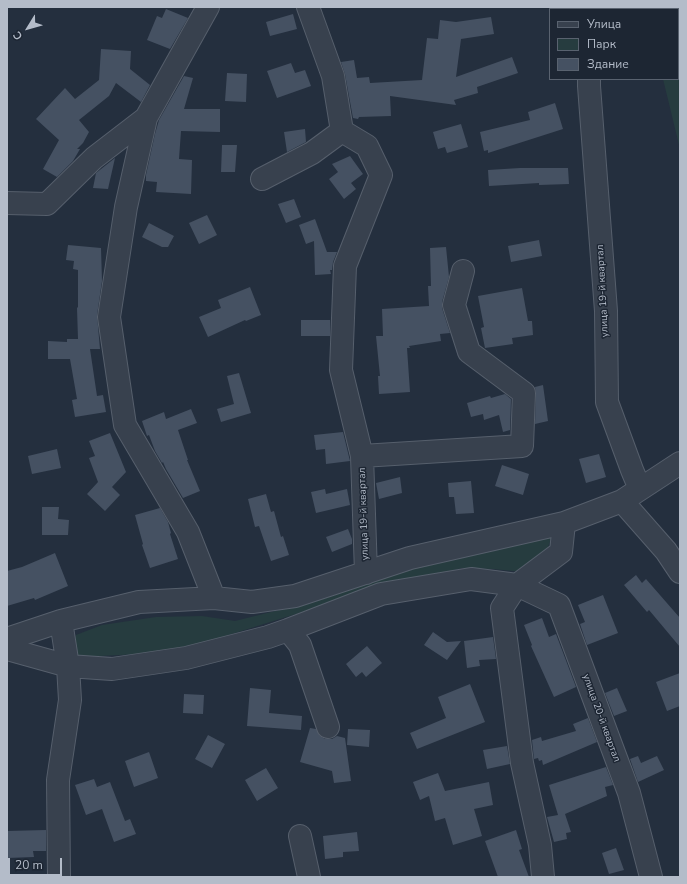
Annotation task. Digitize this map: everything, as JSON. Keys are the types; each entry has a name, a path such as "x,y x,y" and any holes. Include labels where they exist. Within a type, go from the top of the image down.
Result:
{"street":[{"path":"208,7 146,118 126,207 109,317 125,425 188,532 214,598"},
{"path":"262,179 312,153 342,131 333,76 308,7"},
{"name":"улица 19-й квартал","path":"589,83 606,310 607,402 640,489"},
{"path":"7,203 47,204 94,158 146,118"},
{"name":"улица 19-й квартал","path":"342,131 367,146 380,175 345,266 341,370 362,456 366,573"},
{"name":"улица 19-й квартал","path":"362,456 522,446 524,393 469,352 454,305 462,270"},
{"name":"улица 19-й квартал","path":"7,639 61,621 139,602 214,598 252,602 295,596 410,558 564,523 622,501 680,463"},
{"path":"622,501 666,551 680,572"},
{"path":"543,877 540,845 522,763 502,608 517,585 561,552 564,523"},
{"name":"улица 20-й квартал","path":"7,649 68,666 112,669 186,658 268,637 381,594 471,579 517,585 559,606 629,793 651,877"},
{"path":"60,877 58,780 70,700 68,666 61,621"},
{"path":"288,630 300,645 328,727"},
{"path":"300,836 309,877"}],"green space":[{"path":"680,7 680,149 663,80 679,80 679,8 646,8"},
{"path":"552,537 546,552 523,572 463,568 401,581 200,644 142,654 78,657 70,648 76,635 102,625 156,617 202,616 235,621 323,599 400,572"}],"building":[{"path":"166,9 188,18 170,49 147,40 157,16 162,18"},
{"path":"293,14 297,29 270,36 266,22"},
{"path":"491,17 494,34 461,39 456,77 512,57 518,73 477,87 478,93 454,100 456,105 390,96 391,116 359,117 358,119 353,118 345,74 341,62 354,60 357,78 369,77 370,83 422,80 427,38 438,39 440,20 456,22"},
{"path":"101,49 131,51 130,69 150,85 141,102 116,83 109,96 79,120 89,132 83,143 77,149 80,149 73,161 57,177 43,169 59,140 36,119 65,88 75,99 99,80"},
{"path":"291,63 295,73 305,70 311,86 277,98 267,71"},
{"path":"227,73 247,74 246,102 225,101"},
{"path":"184,76 193,78 184,109 220,109 220,132 181,131 179,159 192,160 191,194 156,192 157,182 146,181 155,134 159,120"},
{"path":"555,103 563,129 488,153 488,150 484,151 480,132 530,120 528,112"},
{"path":"461,124 468,147 447,153 445,147 438,149 433,132"},
{"path":"305,129 306,142 287,152 284,132"},
{"path":"222,145 237,145 235,172 221,172"},
{"path":"350,156 363,174 351,183 356,189 344,199 329,179 338,172 332,164"},
{"path":"115,158 108,189 93,188 96,173"},
{"path":"568,168 569,184 539,185 539,183 489,186 488,170"},
{"path":"294,199 301,217 286,223 278,204"},
{"path":"207,215 217,235 199,244 189,223"},
{"path":"315,219 327,252 337,252 332,270 330,270 331,274 315,275 314,241 306,244 299,225"},
{"path":"149,223 174,236 168,247 162,247 142,237"},
{"path":"539,240 542,256 511,262 508,246"},
{"path":"68,245 101,248 102,281 97,315 100,349 90,349 97,396 103,395 106,412 75,417 72,400 77,399 70,359 48,359 48,341 67,342 67,339 78,339 78,270 73,269 74,261 66,260"},
{"path":"446,247 449,277 442,302 442,308 450,333 440,334 441,341 409,346 410,348 407,348 410,392 379,394 378,376 380,376 376,336 383,336 382,309 429,306 428,286 431,286 430,248"},
{"path":"250,287 261,315 246,321 245,320 208,337 199,317 221,308 218,300"},
{"path":"522,288 528,321 532,321 533,335 512,338 513,344 485,348 481,328 484,327 478,296"},
{"path":"301,320 330,320 330,336 301,336"},
{"path":"239,373 251,413 221,422 217,409 234,404 227,376"},
{"path":"543,385 548,421 535,424 535,387"},
{"path":"505,394 511,399 510,430 503,432 499,415 484,420 483,414 471,417 467,403 490,396 491,398"},
{"path":"191,409 197,423 178,430 187,460 200,491 183,498 163,462 162,463 155,451 149,435 147,436 142,421 164,412 166,419"},
{"path":"343,432 350,461 326,464 325,449 316,450 314,435"},
{"path":"110,433 126,472 112,487 120,495 105,511 87,494 98,482 89,458 95,456 89,441"},
{"path":"57,449 61,468 32,474 28,456"},
{"path":"599,454 606,477 586,483 579,459"},
{"path":"502,465 529,474 523,495 495,486"},
{"path":"400,477 402,493 379,499 376,483"},
{"path":"471,481 474,513 456,514 454,497 449,497 448,483"},
{"path":"325,489 326,494 347,489 350,505 316,513 311,492"},
{"path":"266,494 271,512 274,511 281,537 283,536 289,555 271,561 259,526 255,527 248,499"},
{"path":"42,507 59,507 58,519 69,520 68,535 42,535"},
{"path":"160,508 168,522 170,534 178,559 150,568 142,545 143,544 135,515"},
{"path":"348,529 352,539 352,544 332,552 326,537"},
{"path":"55,553 68,586 35,600 34,598 7,606 7,571 22,567"},
{"path":"636,575 642,583 646,579 680,618 680,647 649,610 647,612 624,585"},
{"path":"603,595 618,633 587,645 580,624 585,622 578,605"},
{"path":"542,618 549,637 556,634 576,687 554,697 531,646 532,645 524,625"},
{"path":"433,632 447,642 461,641 447,660 424,645"},
{"path":"493,637 496,659 479,660 480,666 467,668 464,641"},
{"path":"367,646 382,663 366,677 362,672 356,677 346,664"},
{"path":"680,673 680,706 667,711 656,682"},
{"path":"470,684 485,722 417,749 410,733 446,718 438,697"},
{"path":"250,688 271,690 269,713 302,716 301,730 247,726"},
{"path":"617,688 627,711 614,716 605,693"},
{"path":"184,694 204,695 203,714 183,713"},
{"path":"588,718 597,742 543,765 542,760 539,761 538,758 534,759 532,740 541,737 542,741 576,731 573,724"},
{"path":"310,728 316,729 320,736 325,739 332,739 337,736 345,738 351,781 334,783 332,771 300,762"},
{"path":"348,729 370,730 369,747 347,745"},
{"path":"208,735 225,744 212,768 195,759"},
{"path":"507,746 510,764 487,769 483,750"},
{"path":"149,752 158,778 134,787 125,761"},
{"path":"638,756 641,763 657,756 664,770 638,782 630,759"},
{"path":"606,767 613,785 605,787 607,796 565,814 571,832 566,833 567,839 554,842 547,817 558,815 549,785"},
{"path":"266,768 278,788 257,801 245,780"},
{"path":"438,773 445,791 489,782 493,805 474,809 482,836 453,845 445,818 435,821 429,796 420,800 413,782"},
{"path":"94,779 97,787 110,782 125,821 130,819 136,834 114,842 102,809 86,815 75,785"},
{"path":"46,830 46,851 33,851 34,857 7,858 7,831"},
{"path":"516,830 522,849 519,850 529,877 498,877 485,841"},
{"path":"357,832 359,851 343,852 343,857 325,859 323,836"},
{"path":"616,848 624,870 609,874 602,853"}]}
